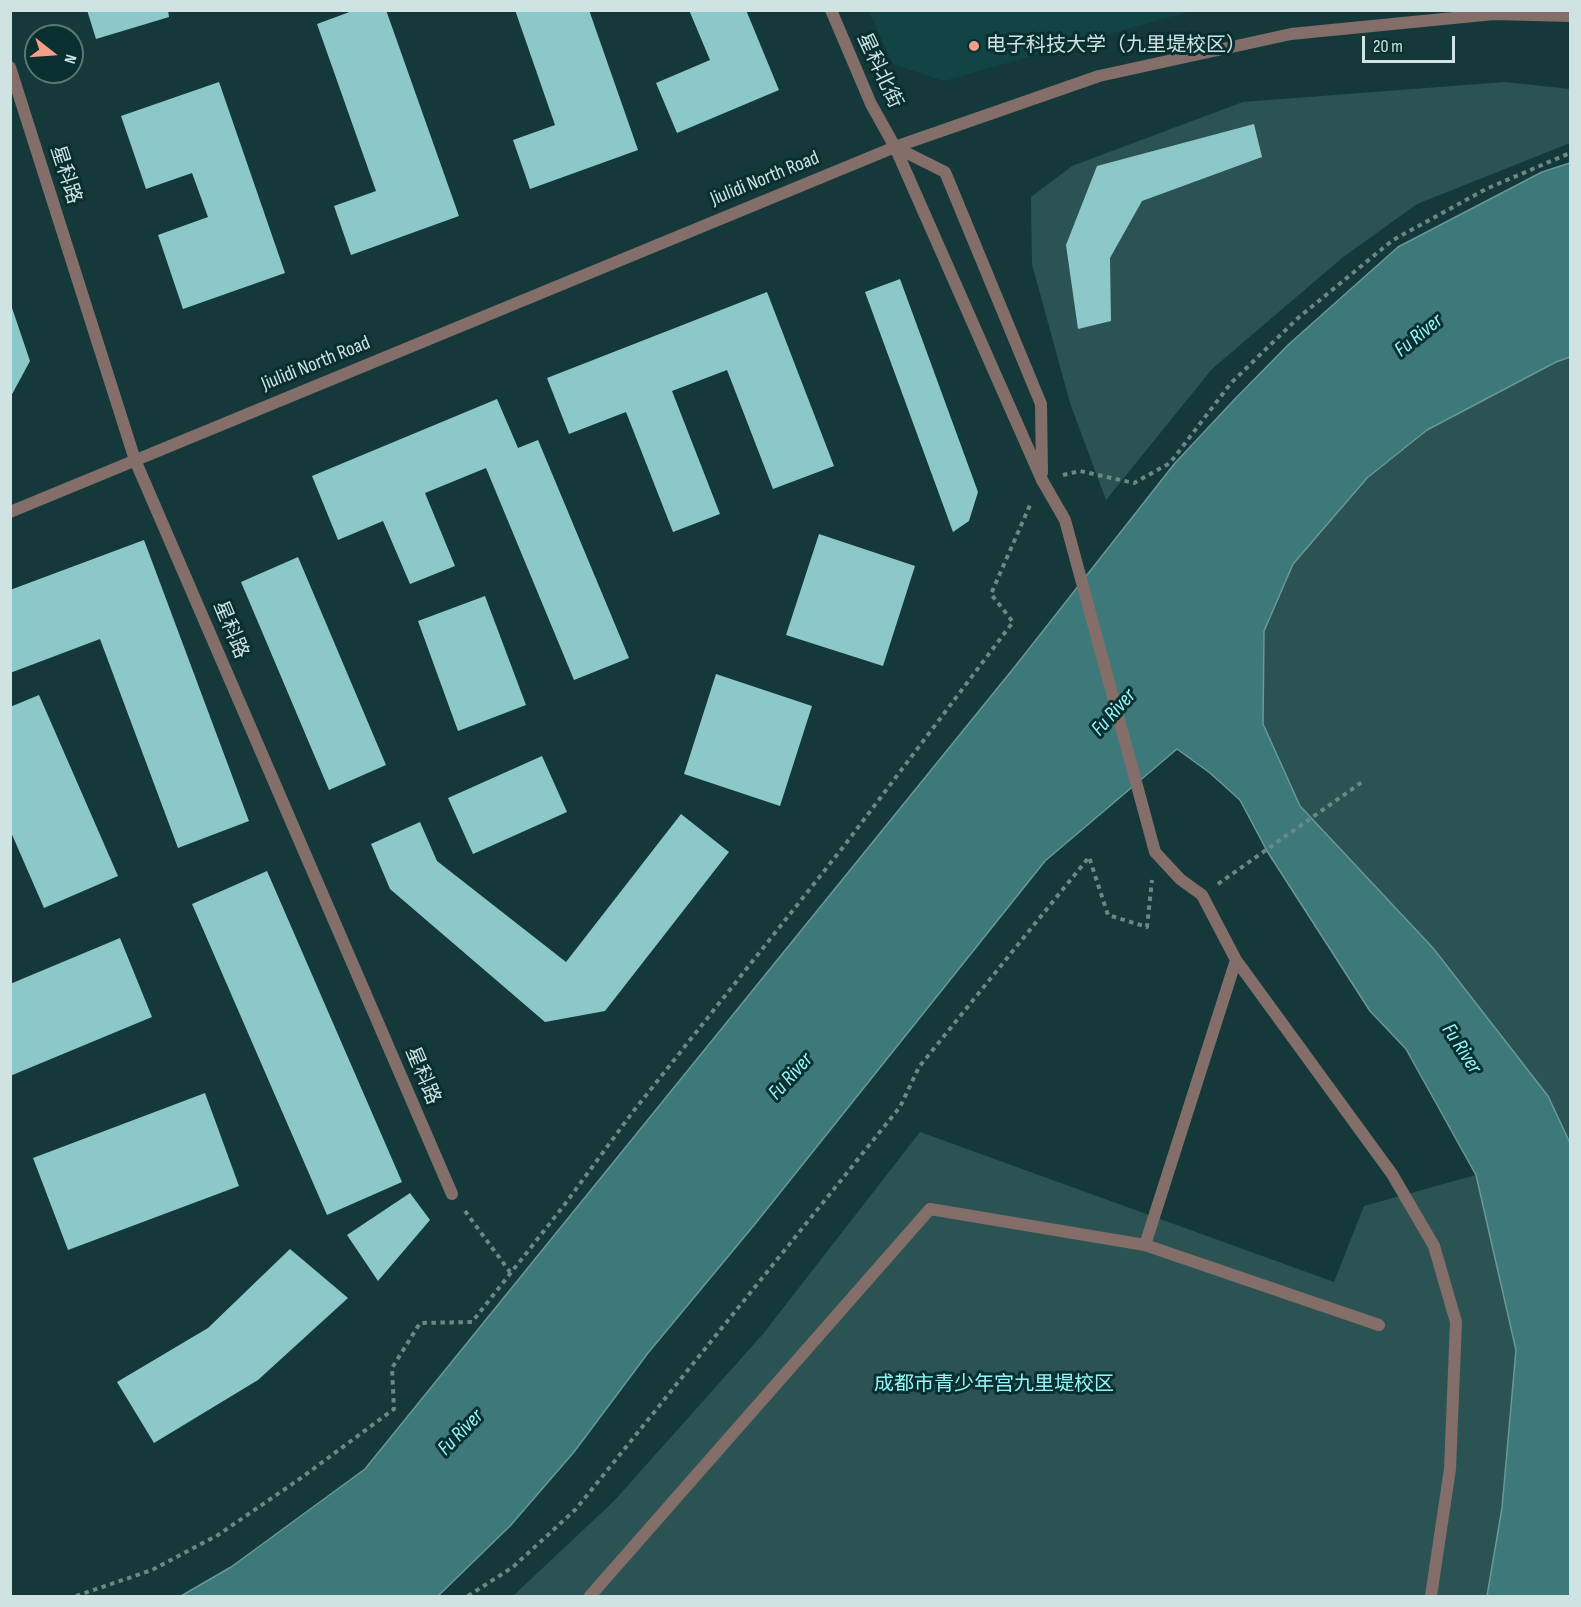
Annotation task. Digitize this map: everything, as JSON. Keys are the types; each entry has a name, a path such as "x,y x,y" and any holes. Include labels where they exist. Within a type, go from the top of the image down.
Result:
{"street":[{"name":"星科北街","path":"831,10 871,104 895,147 1042,480 1065,520 1155,852"},
{"name":"Jiulidi North Road","path":"10,512 895,147 1099,76 1291,34 1494,14 1570,16"},
{"name":"星科路","path":"10,67 135,460 452,1194"},
{"path":"895,147 945,172 1041,404 1042,480"},
{"path":"1155,852 1180,879 1202,895 1236,960 1392,1173 1434,1246 1456,1322 1449,1469 1431,1596"},
{"path":"1145,1245 1236,960"},
{"path":"590,1596 930,1209 1145,1245 1379,1325"}],"path":[{"path":"76,1596 152,1570 218,1535 330,1458 350,1440 394,1409 392,1368 420,1323 472,1322 562,1208 632,1113 844,846 1013,622 991,594 1042,480 1080,471 1134,483 1170,463 1231,383 1298,318 1393,240 1486,189 1570,153"},
{"path":"1202,895 1365,780"},
{"path":"468,1596 513,1567 576,1509 900,1107 919,1067 1089,857 1108,915 1147,927 1155,852"},
{"path":"452,1194 510,1272"}],"shaded area":[{"name":"电子科技大学（九里堤校区）","path":"869,11 1191,11 944,81 893,64"}],"green space":[{"path":"1505,82 1570,89 1570,143 1417,204 1342,258 1212,369 1106,500 1070,403 1032,264 1031,197 1072,166 1243,102"},
{"path":"1570,357 1570,1143 1548,1096 1433,948 1300,806 1263,724 1264,631 1293,564 1367,478 1427,430 1556,362"},
{"name":"成都市青少年宫九里堤校区","path":"920,1132 1334,1282 1364,1206 1476,1175 1516,1350 1502,1508 1487,1596 513,1596 614,1501 763,1334"}],"water":[{"name":"Fu River","path":"1570,163 1570,357 1556,362 1427,430 1367,478 1293,564 1264,631 1263,724 1300,806 1433,948 1548,1096 1570,1143 1570,1596 1487,1596 1502,1508 1516,1350 1476,1175 1406,1049 1370,1011 1267,851 1240,800 1210,773 1177,749 1045,861 755,1224 648,1353 574,1452 510,1526 438,1596 181,1596 231,1567 365,1469 1017,664 1175,463 1234,400 1288,345 1398,247 1542,172"}],"building":[{"path":"87,10 168,10 169,17 96,39"},
{"path":"355,10 386,10 459,216 351,255 334,206 376,191 317,24"},
{"path":"515,10 589,10 638,150 530,189 513,140 555,125"},
{"path":"689,10 746,10 779,90 677,133 656,83 710,60"},
{"path":"219,82 285,273 183,309 158,235 208,217 192,173 146,189 121,116"},
{"path":"1254,124 1262,157 1142,201 1110,258 1111,321 1078,329 1066,245 1097,166"},
{"path":"900,279 978,492 969,521 953,532 865,292"},
{"path":"767,292 834,466 773,489 727,370 672,391 720,514 673,532 626,412 569,434 547,378"},
{"path":"10,302 30,361 10,398"},
{"path":"497,399 518,448 538,440 629,658 574,680 486,468 425,493 455,566 410,584 383,521 338,540 312,476"},
{"path":"819,534 915,566 883,666 786,635"},
{"path":"144,540 249,821 178,848 100,639 10,673 10,590"},
{"path":"298,557 386,765 329,790 241,582"},
{"path":"485,596 526,705 458,731 418,621"},
{"path":"716,674 812,706 780,806 684,774"},
{"path":"39,695 118,876 44,908 10,830 10,707"},
{"path":"542,756 567,812 473,854 448,798"},
{"path":"681,814 729,852 605,1011 545,1022 390,889 371,844 420,822 437,861 566,962"},
{"path":"267,871 402,1182 327,1215 192,904"},
{"path":"120,938 152,1017 10,1076 10,984"},
{"path":"205,1093 239,1186 68,1250 33,1158"},
{"path":"410,1193 430,1220 378,1281 347,1235"},
{"path":"290,1249 348,1298 258,1380 154,1443 117,1382 208,1328"}],"place":[{"name":"电子科技大学（九里堤校区）","path":"974,46"}]}
